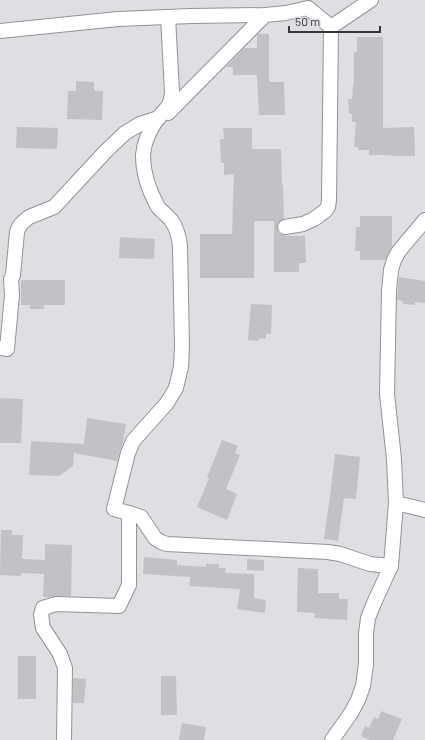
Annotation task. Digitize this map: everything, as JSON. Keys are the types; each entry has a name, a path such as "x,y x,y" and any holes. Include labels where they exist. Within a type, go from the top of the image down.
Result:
{"street":[{"path":"331,27 371,0"},
{"path":"0,31 118,20 168,17 265,15 286,13 308,8 331,27"},
{"path":"149,132 265,15"},
{"path":"168,17 172,92 171,99 170,105 149,132 145,143 144,171 149,187 159,208 172,221 178,234 182,345 181,367 176,388 168,403 133,441 128,453 114,509 142,517 155,538 167,544 328,552 340,554 370,564 391,566"},
{"path":"285,227 303,224 314,219 328,207 331,27"},
{"path":"0,348 7,349 12,295 11,279 13,275 17,232 19,227 29,217 54,207 106,151 125,133 140,124 159,118"},
{"path":"332,740 351,713 363,686 366,664 366,634 368,618 391,566 396,503 394,459 387,394 389,291 391,270 399,251 425,220"},
{"path":"396,503 425,510"},
{"path":"64,740 65,668 60,654 43,628 41,615 43,608 56,604 119,606 128,585 129,513"}],"building":[{"path":"258,34 269,34 269,82 284,82 285,115 259,115 257,75 233,75 233,67 226,67 244,48 257,48"},
{"path":"357,37 383,37 383,128 414,127 415,156 369,155 369,150 358,150 358,147 354,147 356,122 352,122 352,114 349,114 348,99 352,99 354,84 354,52 357,52"},
{"path":"76,81 94,82 94,91 103,91 102,120 67,119 68,91 76,91"},
{"path":"17,127 58,128 57,149 16,148"},
{"path":"223,128 252,128 252,149 281,149 284,219 279,221 277,228 279,233 285,236 305,236 306,263 299,263 299,272 274,272 274,221 254,221 254,278 200,278 200,234 232,234 234,174 224,175 224,163 221,163 220,139 224,139"},
{"path":"360,216 392,216 392,246 385,260 360,260 360,251 355,251 356,227 360,227"},
{"path":"120,237 155,239 154,259 119,258"},
{"path":"399,277 425,281 425,303 415,302 415,305 403,304 403,301 397,300"},
{"path":"21,280 65,280 65,305 44,305 44,309 30,309 30,305 21,305"},
{"path":"251,304 272,305 271,334 266,334 266,339 259,338 259,341 248,340"},
{"path":"0,398 23,399 21,443 0,443"},
{"path":"87,418 126,424 123,442 117,461 74,453 73,466 59,476 29,475 31,441 84,444"},
{"path":"222,440 238,446 235,453 240,455 226,489 237,494 227,520 197,507"},
{"path":"335,454 360,457 356,499 344,498 338,541 324,539"},
{"path":"1,530 12,530 12,535 23,535 22,559 45,560 45,544 72,545 71,596 43,597 44,574 21,573 21,576 0,575"},
{"path":"144,557 177,560 177,565 206,567 206,564 219,564 219,568 226,568 225,573 254,574 254,598 266,600 265,613 237,609 240,589 189,586 190,577 143,574"},
{"path":"247,559 264,560 264,571 247,570"},
{"path":"298,568 318,569 318,593 339,593 339,599 348,599 347,620 314,618 315,613 297,612"},
{"path":"18,656 36,656 36,699 18,699"},
{"path":"161,676 176,676 177,715 161,715"},
{"path":"73,678 86,679 84,703 73,703"},
{"path":"381,711 402,719 393,740 370,740 361,736 365,726 369,728 374,717 378,719"},
{"path":"182,723 206,727 204,740 179,740"}]}
